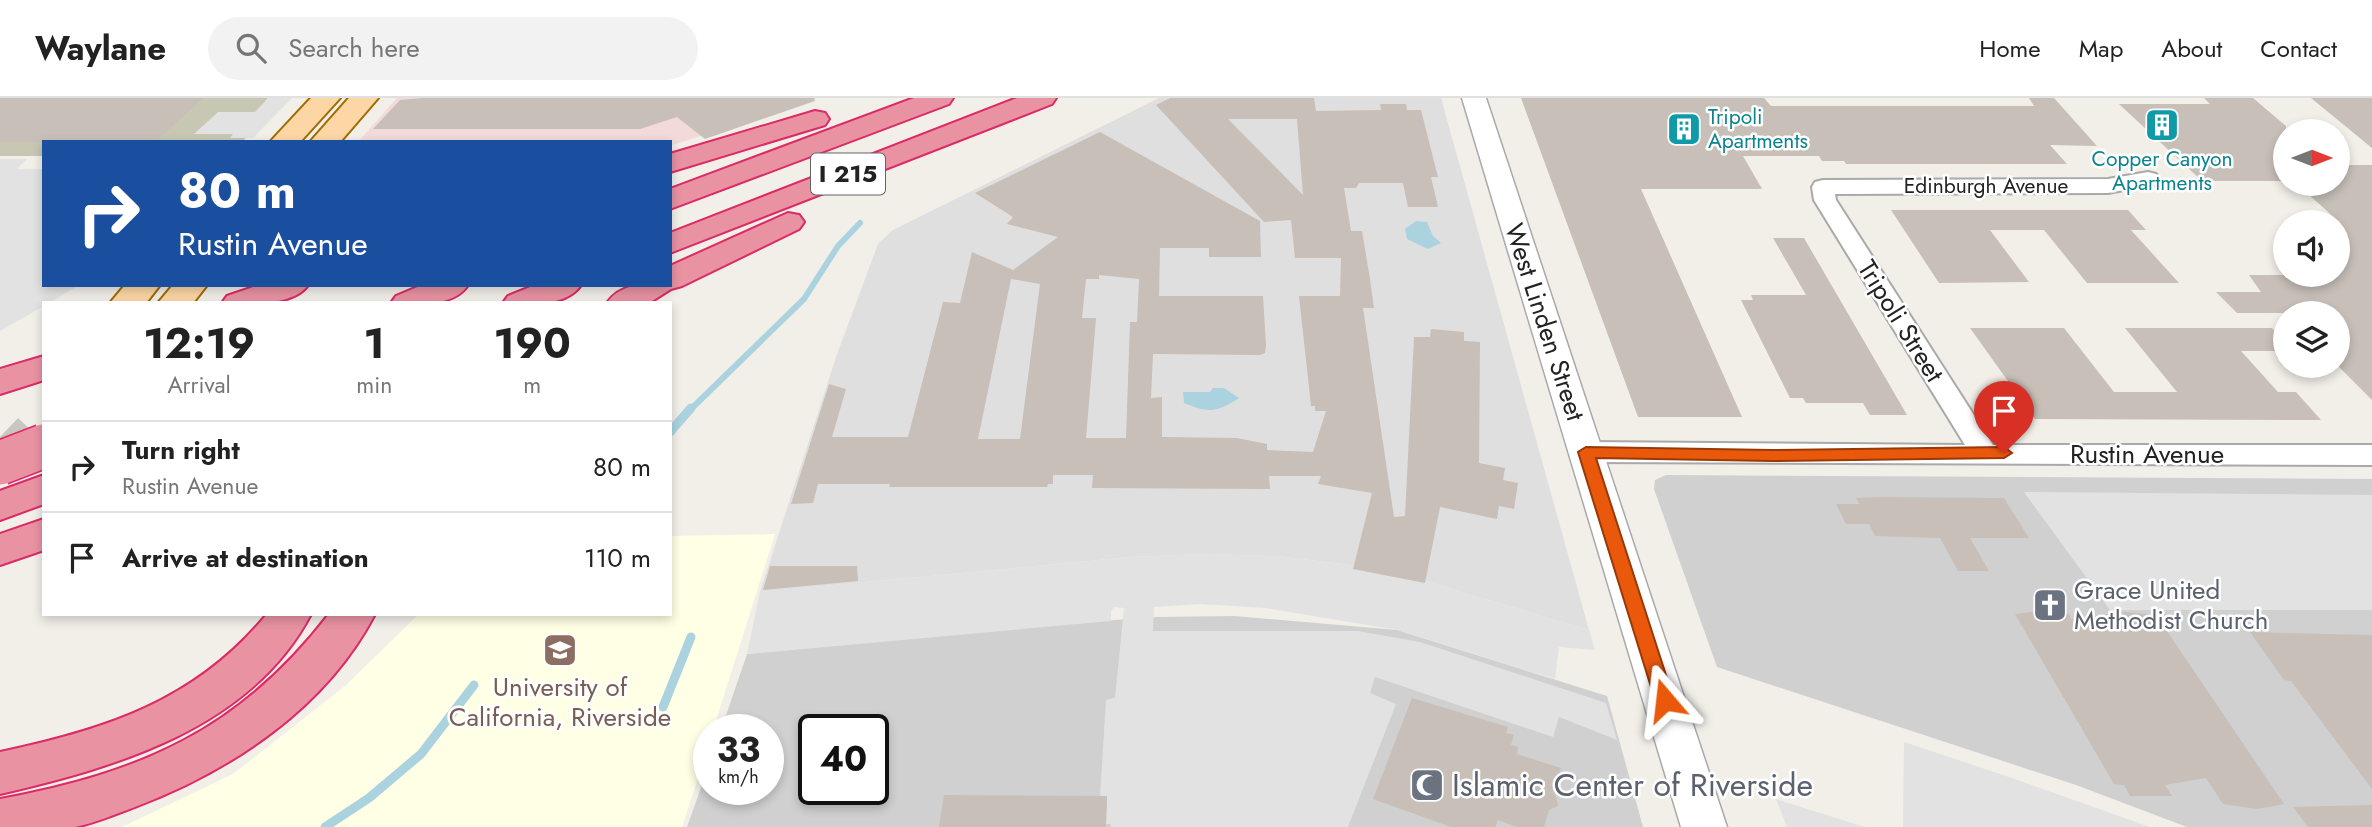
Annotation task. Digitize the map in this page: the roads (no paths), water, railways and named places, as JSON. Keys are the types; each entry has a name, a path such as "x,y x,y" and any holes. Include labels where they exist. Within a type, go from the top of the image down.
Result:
{"highway":[{"path":"672,162 880,98"},
{"name":"I 215","path":"672,199 939,98"},
{"path":"672,278 1034,101"},
{"name":"I 215","path":"672,243 1034,101"},
{"path":"245,301 286,287"},
{"path":"413,301 447,287"},
{"path":"525,301 560,287"},
{"path":"628,301 653,287"},
{"path":"0,382 42,368"},
{"path":"0,463 42,447"},
{"path":"0,550 42,535"},
{"path":"0,773 119,743 168,721 241,674 289,616"},
{"path":"0,821 52,813 101,799 156,778 214,748 272,706 312,671 353,616"}],"main road":[{"path":"286,140 326,98"},
{"path":"326,140 364,98"},
{"path":"129,301 142,287"},
{"path":"177,301 189,287"}],"street":[{"name":"West Linden Street","path":"1474,98 1704,827"},
{"name":"Edinburgh Avenue","path":"1823,187 2108,186 2148,179"},
{"name":"Tripoli Street","path":"1823,187 1825,201 1984,453"},
{"name":"Rustin Avenue","path":"1586,452 1772,455 2372,454"}],"water":[{"path":"1416,221 1427,222 1433,236 1441,243 1428,249 1407,239 1405,229"},
{"path":"1213,388 1224,388 1239,398 1224,407 1212,410 1184,403 1183,392 1210,392"}],"waterway":[{"path":"690,410 804,299 838,246 860,223"},
{"path":"672,430 691,408"},
{"path":"663,707 691,637"},
{"path":"325,827 369,798 421,754 474,685"}],"tunnel":[{"path":"4,464 42,424"}],"place":[{"name":"Copper Canyon Apartments","path":"2162,125"},
{"name":"Tripoli Apartments","path":"1684,129"},
{"name":"Grace United Methodist Church","path":"2050,605"},
{"name":"University of California, Riverside","path":"560,650"},
{"name":"Islamic Center of Riverside","path":"1427,785"}]}
